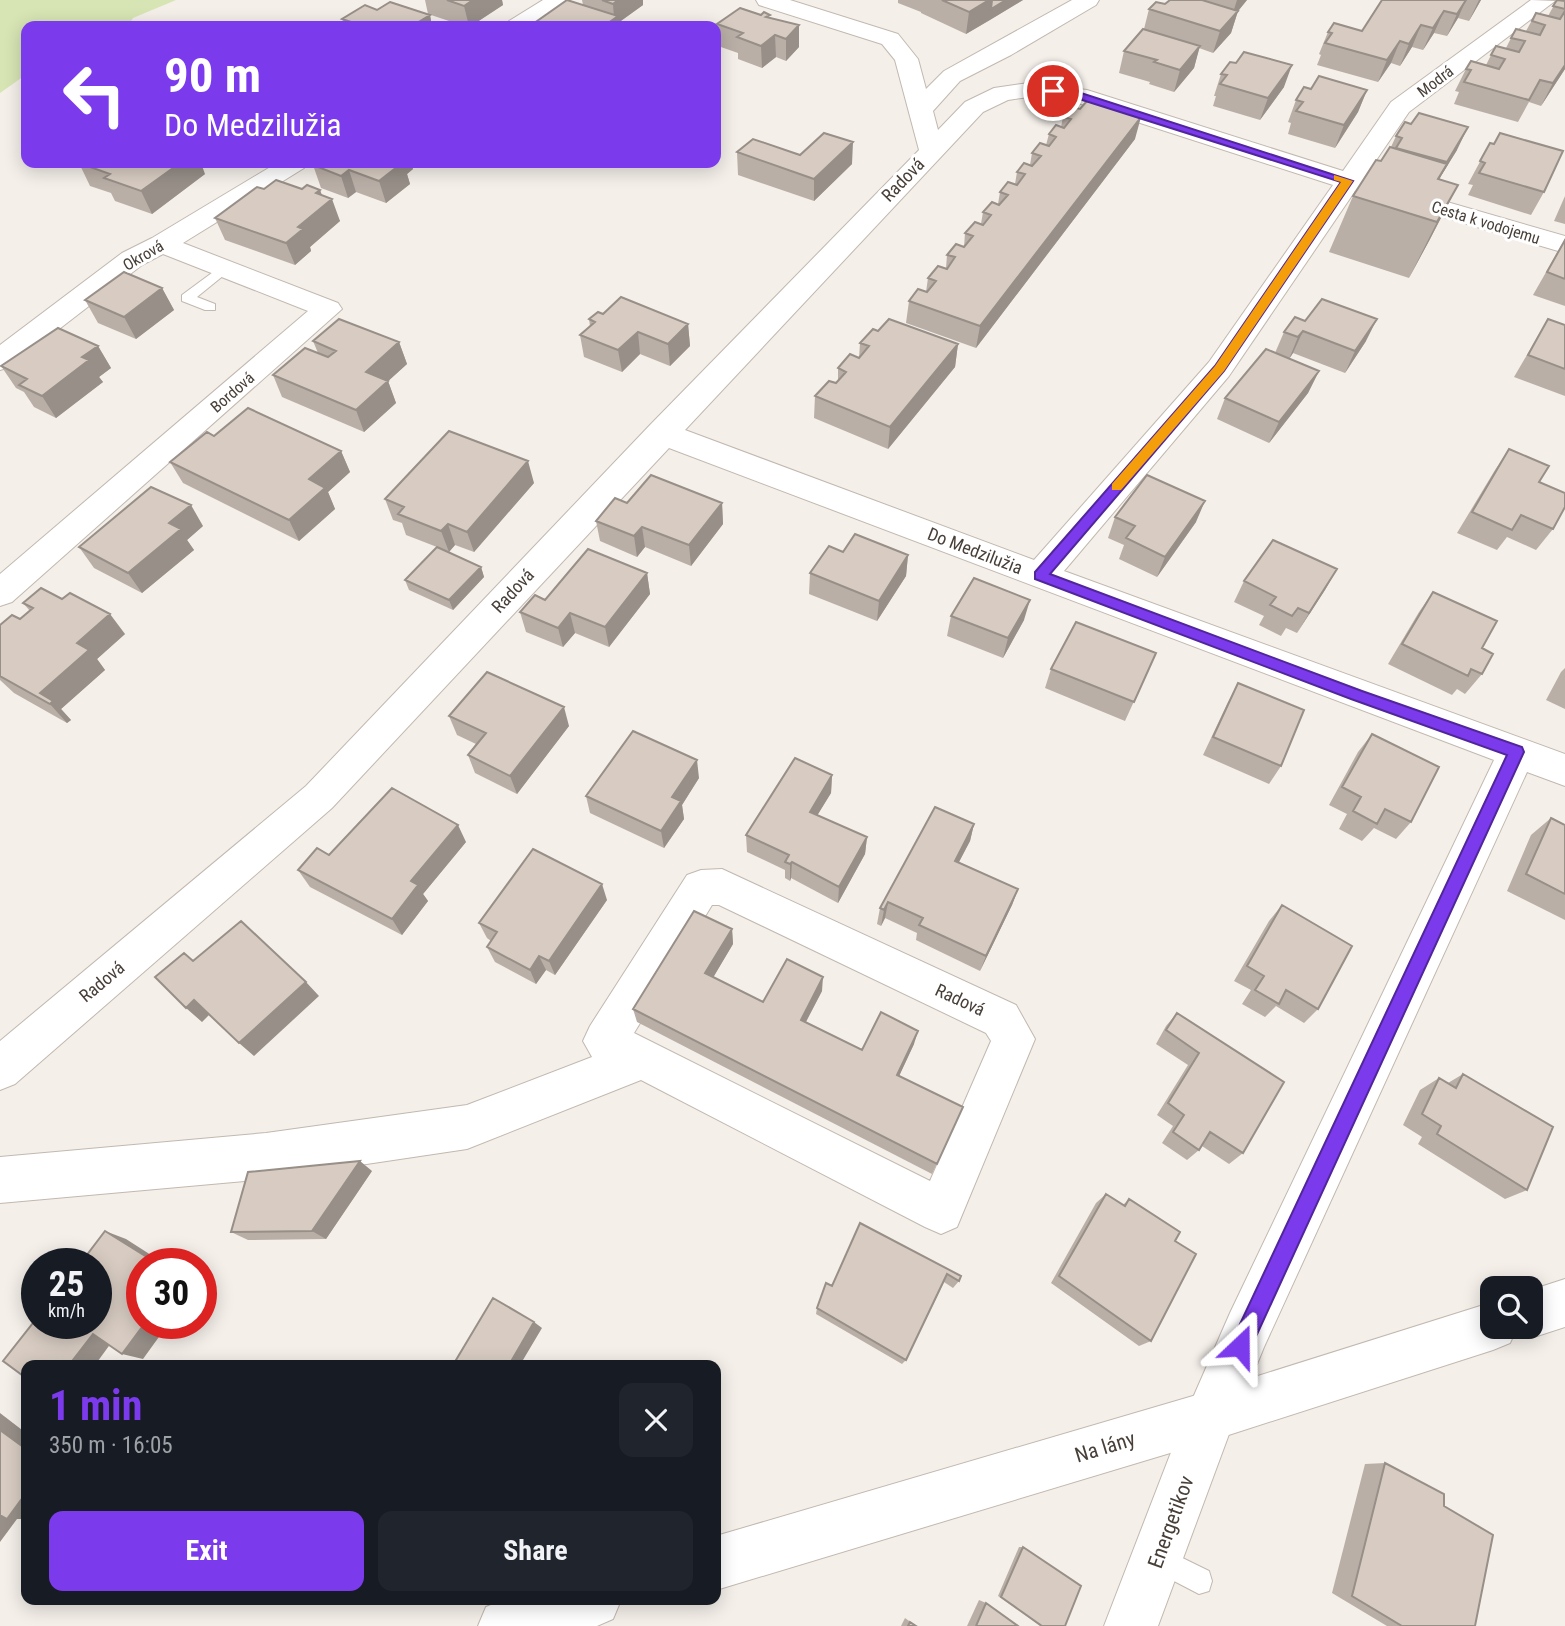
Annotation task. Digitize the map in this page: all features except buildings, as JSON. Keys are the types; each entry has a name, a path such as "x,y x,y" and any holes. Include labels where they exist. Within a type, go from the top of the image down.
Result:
{"street":[{"path":"525,21 559,0"},
{"path":"767,0 890,39 906,58 931,150"},
{"path":"920,110 952,76 1003,50 1088,0"},
{"name":"Modrá","path":"1040,576 1219,369 1400,107 1544,1"},
{"name":"Cesta k vodojemu","path":"1003,93 1029,90 1078,95 1348,181 1565,246"},
{"name":"Radová","path":"0,1069 319,797 931,150 974,107 1003,93"},
{"name":"Okrová","path":"0,360 132,259 162,244 287,168"},
{"name":"Bordová","path":"0,593 328,309 162,244"},
{"name":"Do Medzilužia","path":"662,433 1356,695 1565,770"},
{"name":"Energetikov","path":"1131,1626 1179,1570 1210,1416 1247,1330 1517,752"},
{"name":"Radová","path":"722,887 1001,1019 1013,1039 941,1211 643,1058 605,1041 701,888 722,887"},
{"path":"0,1180 265,1156 467,1127 643,1058"},
{"path":"1543,1310 1565,1303"},
{"name":"Na lány","path":"721,1562 1210,1416 1480,1330"},
{"path":"505,1626 577,1605"}],"lane":[{"path":"210,307 187,298 223,268"}],"green space":[{"path":"0,0 176,0 131,21 21,21 21,78 0,93"}],"slow traffic":[{"path":"1117,487 1219,369 1348,181 1337,177"}],"route":[{"path":"1053,91 1078,95 1348,181 1219,369 1040,576 1356,695 1517,752 1240,1346"}]}
